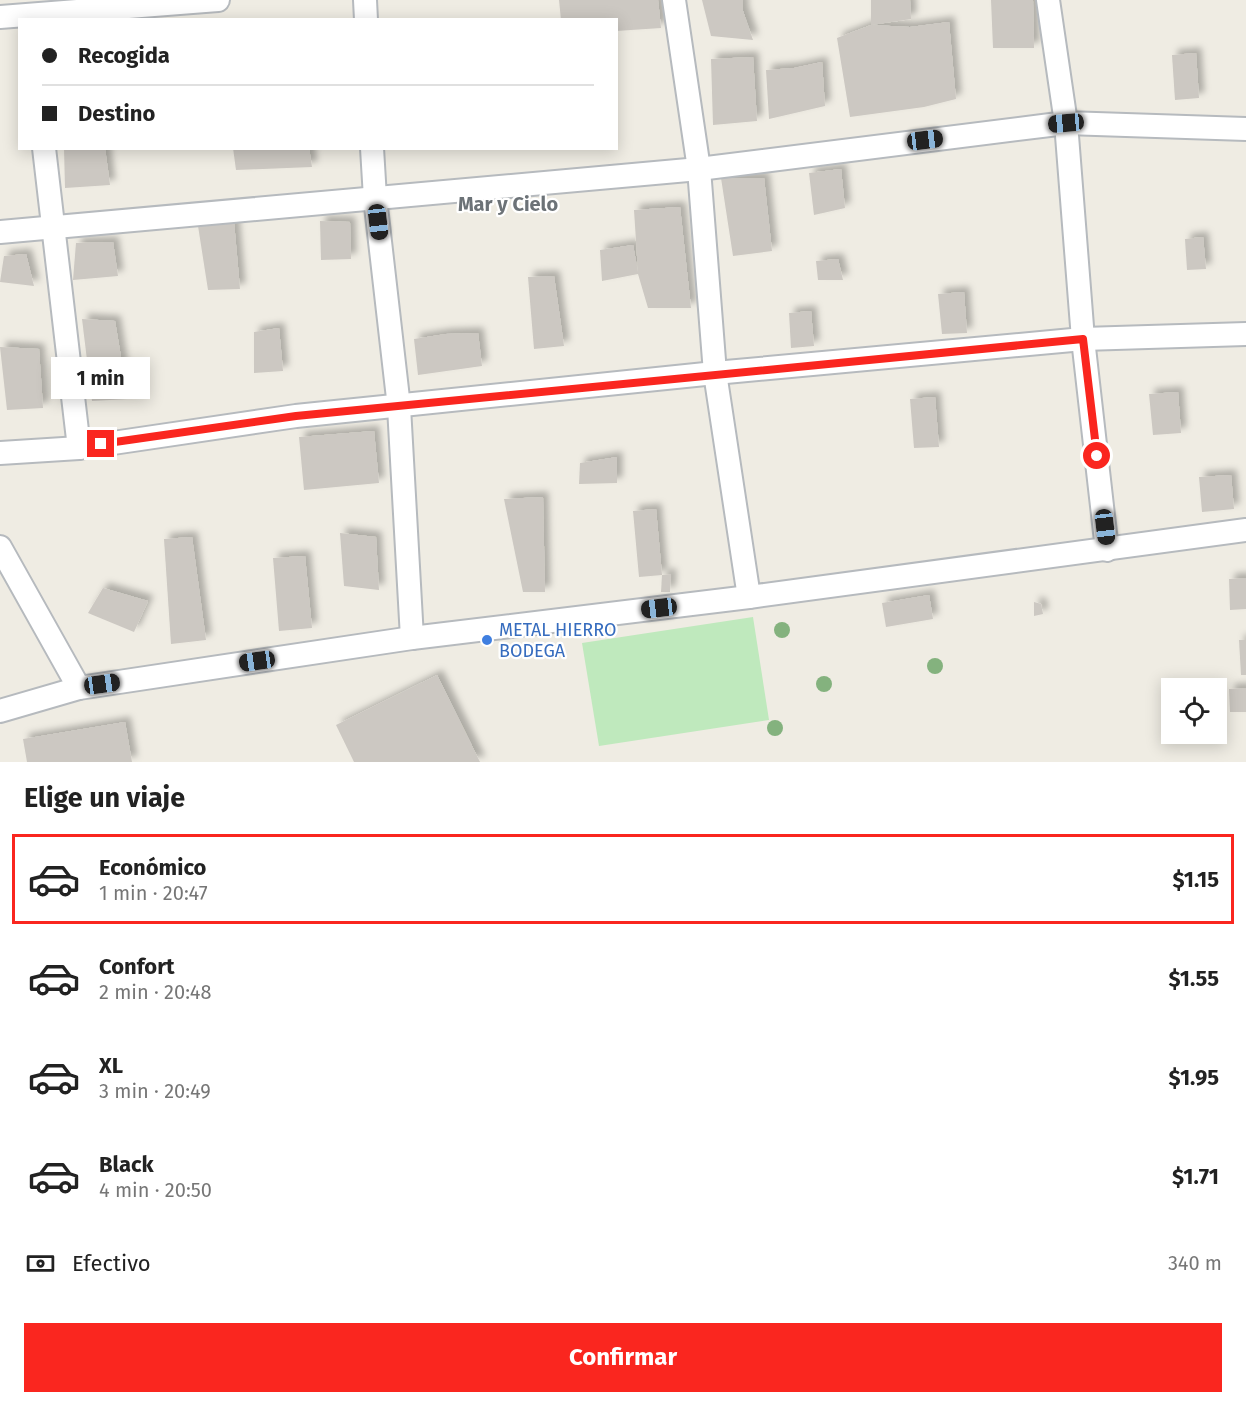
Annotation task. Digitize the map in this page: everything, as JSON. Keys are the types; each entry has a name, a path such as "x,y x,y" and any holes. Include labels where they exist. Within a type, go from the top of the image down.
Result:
{"street":[{"path":"0,17 28,11 218,0"},
{"path":"364,0 366,18"},
{"path":"674,0 699,169 716,373 749,597"},
{"path":"1048,0 1066,123 1083,339 1107,550"},
{"path":"0,232 699,169 1066,123 1246,129"},
{"path":"44,150 79,448"},
{"path":"372,150 375,198 399,407 412,638"},
{"path":"0,453 79,448 296,416 716,373 1083,339 1246,334"},
{"path":"0,711 79,688 412,638 749,597 1246,530"},
{"path":"0,547 79,688"}],"green space":[{"path":"753,617 769,720 599,746 582,643"}],"building":[{"path":"559,0 658,0 661,28 618,31 618,18 561,18"},
{"path":"702,0 743,0 743,11 753,40 711,36"},
{"path":"871,0 910,0 911,19 871,25"},
{"path":"991,0 1033,0 1034,48 993,48"},
{"path":"949,22 956,99 924,107 850,117 837,38 871,25 910,27"},
{"path":"1196,53 1199,98 1175,100 1172,55"},
{"path":"753,57 757,121 713,125 711,59"},
{"path":"822,62 825,106 769,119 766,70 794,68"},
{"path":"64,150 105,150 110,185 65,188"},
{"path":"233,150 309,150 312,167 236,170"},
{"path":"841,169 845,208 814,215 809,173"},
{"path":"721,178 764,178 772,251 733,256"},
{"path":"680,207 691,308 648,308 638,274 602,281 600,250 633,245 638,272 634,210"},
{"path":"320,221 350,222 351,259 321,260"},
{"path":"234,222 240,289 208,290 198,226"},
{"path":"1203,237 1206,269 1187,270 1185,239"},
{"path":"113,242 118,276 73,280 76,243"},
{"path":"26,254 34,286 0,282 4,256"},
{"path":"838,259 843,280 818,280 816,261"},
{"path":"554,276 564,346 534,349 528,277"},
{"path":"964,292 967,333 942,334 938,294"},
{"path":"811,311 814,346 791,348 789,313"},
{"path":"82,319 115,321 128,399 92,401"},
{"path":"279,328 283,371 254,373 254,332"},
{"path":"478,333 482,366 418,375 414,339 446,334"},
{"path":"0,347 39,349 43,408 7,410"},
{"path":"1178,392 1181,433 1153,435 1149,394"},
{"path":"935,397 939,447 914,448 910,399"},
{"path":"374,431 379,483 304,490 299,437"},
{"path":"617,457 617,483 579,484 580,463"},
{"path":"1231,475 1234,509 1202,512 1199,477"},
{"path":"543,497 545,592 523,592 504,499"},
{"path":"656,509 662,575 639,577 633,511"},
{"path":"340,533 376,537 379,590 344,586"},
{"path":"192,537 206,640 171,644 164,539"},
{"path":"305,556 312,628 279,631 273,558"},
{"path":"671,574 670,592 661,592 662,575"},
{"path":"1246,578 1246,609 1230,610 1229,579"},
{"path":"103,588 148,601 134,632 88,613"},
{"path":"929,595 933,619 886,627 882,603"},
{"path":"1034,602 1041,604 1043,614 1034,616"},
{"path":"1239,640 1246,640 1246,675 1241,675"},
{"path":"437,675 480,762 354,762 336,725"},
{"path":"1246,688 1246,712 1230,712 1229,689"},
{"path":"125,722 132,762 27,762 23,739"}],"place":[{"name":"METAL HIERRO BODEGA","path":"487,640"}],"district":[{"name":"Mar y Cielo","path":"508,204"}],"route":[{"path":"101,444 296,416 716,373 1083,339 1097,456"}]}
